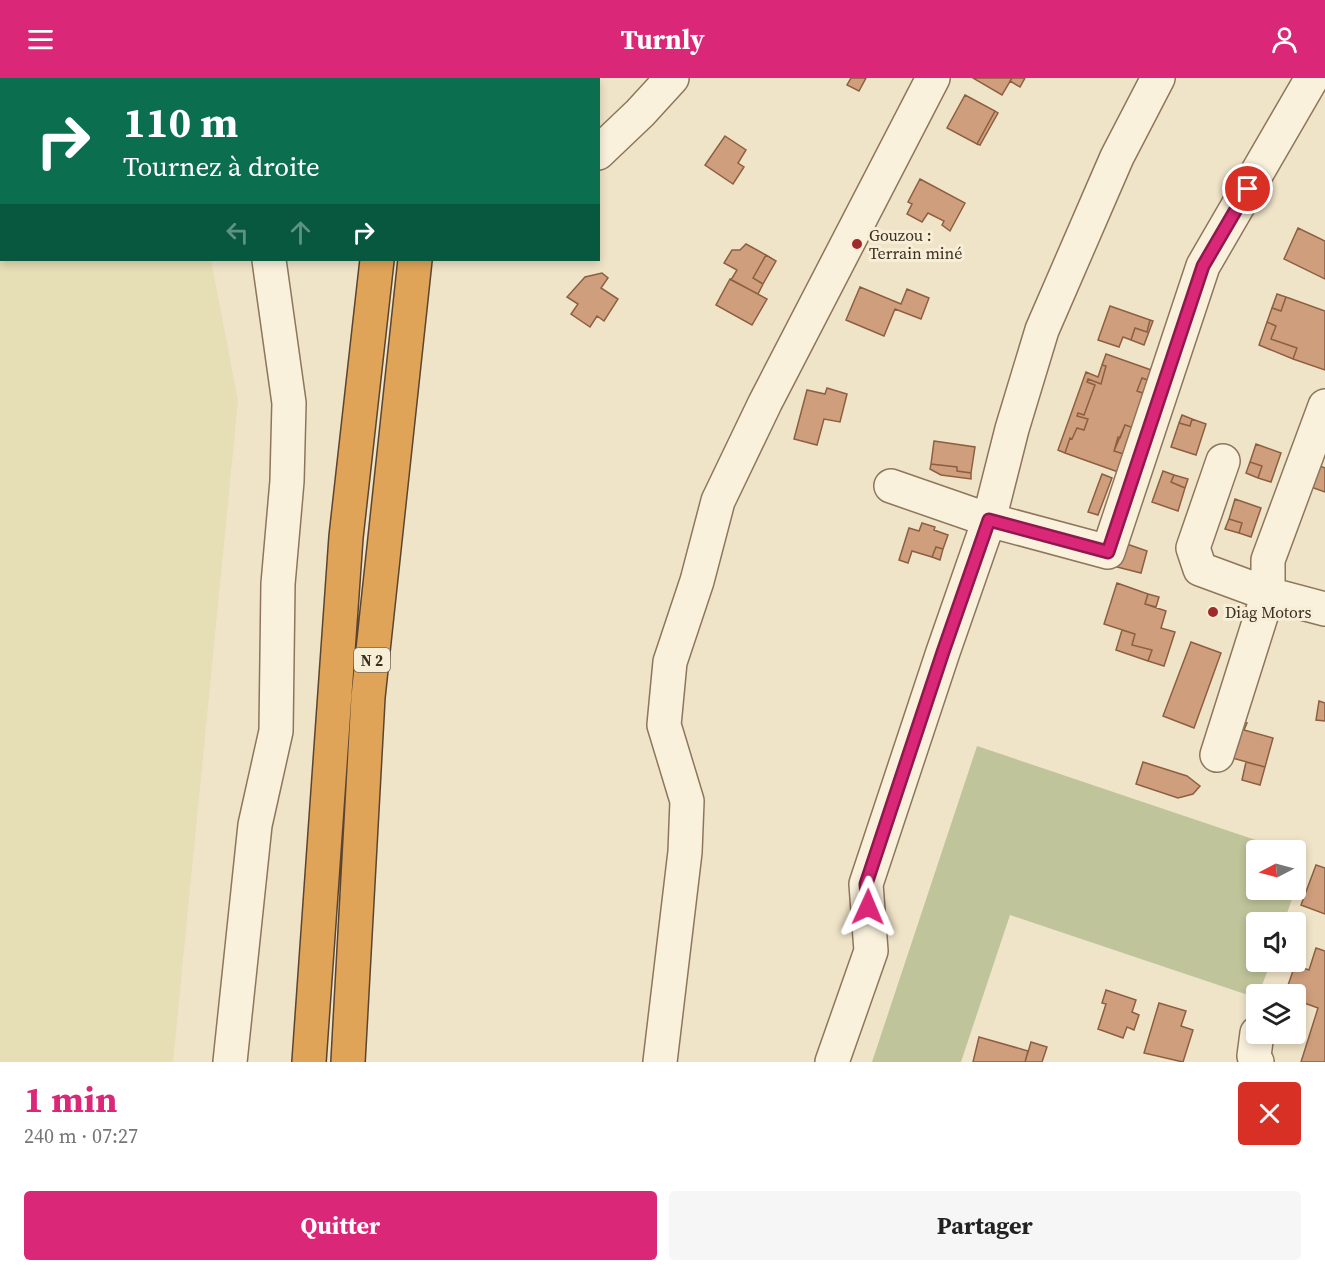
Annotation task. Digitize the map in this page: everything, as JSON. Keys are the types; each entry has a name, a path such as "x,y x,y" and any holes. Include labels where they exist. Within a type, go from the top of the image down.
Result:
{"highway":[{"name":"N 2","path":"309,1062 346,537 377,261"},
{"name":"N 2","path":"348,1062 368,697 415,261"}],"street":[{"path":"600,151 672,78"},
{"path":"660,1062 685,852 687,801 664,724 670,662 697,581 718,501 765,403 933,78"},
{"path":"832,1062 872,951 866,884 989,520 1012,429 1042,330 1117,157 1158,78"},
{"path":"891,486 989,520 1108,552 1203,266 1312,78"},
{"path":"230,1062 255,825 276,731 278,584 289,403 269,261"},
{"path":"1217,755 1268,594 1268,560 1325,406"},
{"path":"1223,461 1193,548 1200,569 1268,594 1325,609"},
{"path":"1256,1044 1254,1056 1257,1062"}],"shaded area":[{"path":"0,261 211,261 238,401 173,1062 0,1062"}],"green space":[{"path":"977,746 1255,840 1246,840 1246,900 1292,900 1287,912 1246,912 1246,972 1267,972 1262,984 1246,984 1246,994 1010,915 961,1062 872,1062"}],"building":[{"path":"851,78 866,78 859,91 847,85"},
{"path":"973,78 1012,78 1002,95"},
{"path":"1012,78 1025,78 1020,87 1010,81"},
{"path":"965,95 995,111 977,144 947,128"},
{"path":"995,111 998,113 980,145 977,144"},
{"path":"725,136 746,150 738,163 744,167 733,184 705,165"},
{"path":"920,179 965,203 950,231 942,225 944,221 928,213 922,222 907,214 912,204 908,202"},
{"path":"1298,228 1325,241 1325,279 1284,259"},
{"path":"746,244 766,255 753,278 763,284 758,294 731,280 737,270 724,263 732,250 740,250"},
{"path":"766,255 776,261 763,284 753,278"},
{"path":"602,273 608,278 601,288 618,299 604,321 597,316 590,327 571,314 578,304 567,297 585,277"},
{"path":"730,279 767,299 752,325 716,305"},
{"path":"860,287 901,304 907,289 929,298 921,319 895,309 884,336 846,320"},
{"path":"1277,294 1286,297 1281,311 1272,308"},
{"path":"1286,297 1325,311 1325,370 1293,359 1297,348 1271,339 1276,326 1267,322 1272,308 1281,311"},
{"path":"1110,306 1150,320 1147,332 1135,328 1131,340 1123,337 1119,347 1098,340"},
{"path":"1150,320 1153,321 1144,345 1131,340 1135,328 1147,332"},
{"path":"1267,322 1276,326 1271,339 1297,348 1293,359 1259,345"},
{"path":"1106,354 1157,372 1153,382 1142,378 1137,391 1148,395 1137,429 1125,425 1120,438 1118,437 1114,451 1127,455 1121,473 1065,453 1070,438 1072,439 1077,428 1084,430 1088,419 1077,416 1078,413 1084,415 1095,385 1087,382 1088,379 1101,384 1106,366 1102,365"},
{"path":"1102,365 1106,366 1101,384 1088,379 1087,382 1095,385 1084,415 1078,413 1077,416 1088,419 1084,430 1077,428 1072,439 1070,438 1065,453 1058,450 1086,372 1098,377"},
{"path":"1142,378 1156,383 1148,395 1137,391"},
{"path":"827,388 847,394 840,422 824,419 817,445 794,439 807,390 825,394"},
{"path":"1182,415 1192,419 1190,426 1179,423"},
{"path":"1192,419 1206,424 1196,455 1171,447 1179,423 1190,426"},
{"path":"1125,425 1140,430 1127,455 1114,451"},
{"path":"934,441 975,447 971,473 957,471 957,467 931,464"},
{"path":"1256,444 1281,453 1271,482 1258,478 1262,466 1250,462"},
{"path":"1250,462 1262,466 1258,478 1246,473"},
{"path":"931,464 957,467 957,471 971,473 971,479 941,475 930,469"},
{"path":"1320,466 1325,468 1325,492 1311,487"},
{"path":"1163,471 1174,475 1171,482 1185,488 1178,511 1152,502"},
{"path":"1102,474 1112,478 1098,515 1088,512"},
{"path":"1174,475 1188,479 1185,488 1171,482"},
{"path":"1235,499 1261,508 1251,537 1239,533 1242,523 1229,519"},
{"path":"1229,519 1242,523 1239,533 1225,529"},
{"path":"922,523 935,527 934,530 948,535 943,549 936,547 932,557 912,551 908,563 899,560 909,528 919,531"},
{"path":"1124,543 1147,551 1141,573 1117,567"},
{"path":"936,547 943,549 940,560 932,557"},
{"path":"1117,583 1148,594 1145,604 1166,611 1161,628 1175,632 1164,666 1148,661 1152,650 1132,645 1135,634 1104,624"},
{"path":"1148,594 1159,597 1156,607 1145,604"},
{"path":"1122,630 1135,634 1132,645 1152,650 1148,661 1116,650"},
{"path":"1191,642 1221,653 1194,728 1163,716"},
{"path":"1319,701 1325,703 1325,721 1316,720"},
{"path":"1235,719 1247,723 1244,730 1273,738 1265,767 1225,756"},
{"path":"1143,762 1187,776 1200,786 1193,794 1178,798 1136,784"},
{"path":"1246,762 1265,767 1260,785 1242,780"},
{"path":"1316,865 1325,868 1325,914 1301,905 1303,900 1306,900 1306,892"},
{"path":"1316,948 1325,951 1325,1062 1301,1062 1318,1008 1306,1004 1306,984 1288,984 1293,972 1309,970"},
{"path":"1106,990 1136,1000 1132,1012 1139,1015 1134,1030 1127,1027 1123,1038 1098,1029 1106,1004 1102,1003"},
{"path":"1159,1003 1186,1011 1181,1026 1193,1030 1183,1062 1144,1053"},
{"path":"979,1037 1028,1051 1025,1062 973,1062"},
{"path":"1031,1042 1047,1047 1042,1062 1025,1062"}],"place":[{"name":"Gouzou : Terrain miné","path":"857,244"},
{"name":"Diag Motors","path":"1213,612"}],"route":[{"path":"868,907 866,884 989,520 1108,552 1203,266 1248,189"}]}
